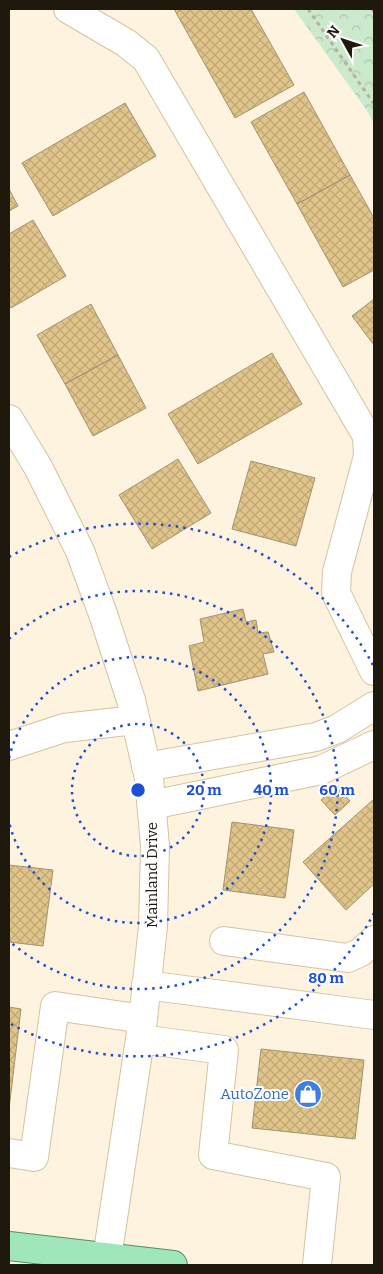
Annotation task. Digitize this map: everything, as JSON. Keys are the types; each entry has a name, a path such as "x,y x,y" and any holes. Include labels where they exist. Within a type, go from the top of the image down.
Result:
{"main road":[{"path":"9,1246 106,1261 173,1265"}],"street":[{"path":"68,9 126,44 146,59 367,436 368,456 337,572 336,594 374,670"},
{"name":"Mainland Drive","path":"9,419 38,467 80,552 103,614 131,700 146,767 152,805 155,846 154,908 141,1029 106,1261"},
{"path":"146,767 316,737 337,728 374,706"},
{"path":"9,746 64,728 135,720"},
{"path":"152,805 321,770 374,745"},
{"path":"224,941 348,958 361,952 374,940"},
{"path":"146,985 374,1015"},
{"path":"9,1153 34,1157 55,1006 224,1050 213,1155 326,1177 316,1265"}],"path":[{"path":"308,9 374,104"}],"green space":[{"path":"294,9 374,9 374,124 368,112"}],"building":[{"path":"174,9 251,9 294,85 235,118"},
{"path":"304,92 350,175 297,204 251,122"},
{"path":"125,103 156,156 53,216 22,163"},
{"path":"350,175 374,218 374,270 343,287 297,204"},
{"path":"9,189 18,206 9,211"},
{"path":"33,220 66,276 11,308 9,305 9,234"},
{"path":"374,299 374,345 352,316"},
{"path":"91,304 118,355 65,384 37,335"},
{"path":"272,353 302,404 198,464 168,414"},
{"path":"118,355 146,408 93,436 65,384"},
{"path":"178,459 211,513 152,549 119,495"},
{"path":"251,461 315,478 296,546 232,529"},
{"path":"243,609 246,622 256,620 258,633 268,632 274,652 263,654 268,674 198,691 189,646 204,642 200,619"},
{"path":"336,786 350,801 335,815 321,800"},
{"path":"374,799 374,884 346,910 303,862"},
{"path":"232,822 294,830 285,898 223,890"},
{"path":"9,865 53,870 43,946 9,942"},
{"path":"9,1007 21,1009 9,1109"},
{"name":"AutoZone","path":"261,1049 364,1060 355,1139 252,1128"}],"place":[{"name":"AutoZone","path":"308,1094"}]}
